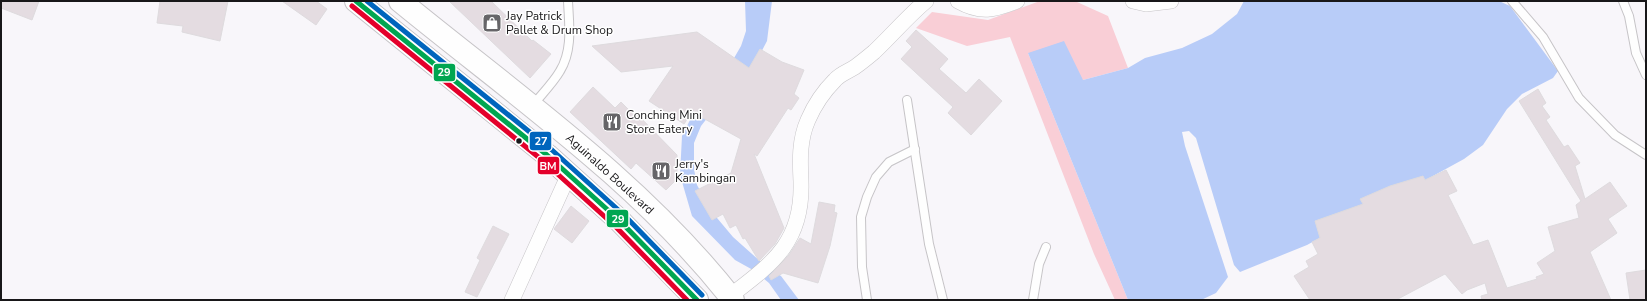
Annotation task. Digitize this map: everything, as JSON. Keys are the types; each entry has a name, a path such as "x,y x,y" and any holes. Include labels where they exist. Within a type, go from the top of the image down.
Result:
{"highway":[{"path":"356,1 569,174 646,246 697,300"},
{"name":"Aguinaldo Boulevard","path":"400,1 601,162 673,232 731,298"}],"street":[{"path":"731,298 770,263 786,246 798,220 801,201 801,141 808,120 818,102 835,79 856,66 874,52 926,1"},
{"path":"958,1 969,7 995,10 1017,1"},
{"path":"1133,1 1146,4 1171,1"},
{"path":"512,300 569,174"}],"lane":[{"path":"532,106 560,72 565,60 569,46 568,1"},
{"path":"1512,1 1543,37 1579,98 1615,134 1646,156"},
{"path":"1623,1 1629,16 1636,53 1646,75"},
{"path":"908,100 929,244 943,300"},
{"path":"867,300 862,267 861,217 867,197 876,177 889,162 915,149"},
{"path":"1033,300 1039,264 1046,247"}],"shaded area":[{"path":"1040,1 1077,2 1108,16 1128,68 1083,80 1028,53 1128,300 1115,300 1094,254 1010,37 967,46 916,28 932,12 988,20"}],"water":[{"path":"745,1 772,1 767,41 756,62 726,94 701,126 694,143 694,169 697,185 712,212 733,237 761,262 781,276 799,300 781,300 769,283 753,270 735,260 692,216 680,175 682,136 692,116 730,65 741,46 746,31"},
{"path":"1244,1 1499,1 1510,6 1558,71 1553,78 1522,94 1507,109 1483,145 1464,159 1307,245 1240,272 1234,265 1196,138 1189,131 1182,132 1185,146 1228,277 1216,293 1201,300 1128,300 1028,53 1064,41 1083,80 1128,68 1145,58 1182,48 1212,34 1237,14"}],"building":[{"path":"1,1 39,1 32,20 1,8"},
{"path":"160,1 228,1 220,41 182,32 183,26 157,23"},
{"path":"282,1 316,1 327,9 316,25"},
{"path":"449,1 491,1 532,41 533,40 551,54 530,78"},
{"path":"916,30 948,59 939,69 966,93 979,79 1002,101 971,135 948,113 953,107 901,59 912,47 906,41"},
{"path":"697,32 749,68 760,49 782,62 804,70 794,94 799,98 791,110 788,108 757,156 754,154 784,228 775,244 759,261 745,238 743,239 736,225 730,228 723,214 712,220 695,191 731,173 741,139 692,112 684,124 649,101 673,66 621,72 592,46"},
{"path":"593,87 615,108 621,102 631,112 633,110 677,155 677,179 666,190 636,163 631,169 570,112"},
{"path":"1538,89 1546,103 1542,106 1550,117 1546,120 1564,147 1568,145 1580,163 1575,166 1585,199 1610,182 1627,206 1608,219 1617,233 1590,252 1611,300 1482,300 1481,296 1488,294 1485,283 1467,290 1462,294 1445,274 1396,300 1310,300 1294,276 1309,267 1306,261 1318,254 1312,242 1320,238 1315,221 1363,204 1360,199 1390,186 1423,176 1425,180 1446,170 1457,191 1448,195 1473,245 1488,240 1507,288 1537,279 1536,277 1544,274 1537,263 1555,251 1548,227 1579,218 1576,205 1581,201 1519,101"},
{"path":"819,202 835,205 834,212 837,213 830,246 818,283 783,273 771,280 769,276 789,255 800,238 811,244"},
{"path":"571,206 589,221 572,243 554,229"},
{"path":"493,226 509,234 477,297 465,292 480,260 477,258"},
{"path":"1646,270 1646,300 1630,300 1626,273"}],"transit line":[{"name":"29","path":"356,1 547,155 620,221 697,300"},
{"name":"27","path":"367,1 552,150 625,216 702,295"},
{"name":"BM","path":"352,6 542,160 615,226 687,300"}],"place":[{"name":"Jay Patrick Pallet & Drum Shop","path":"492,23"},
{"name":"Conching Mini Store Eatery","path":"612,122"},
{"name":"Jerry's Kambingan","path":"661,171"}]}
